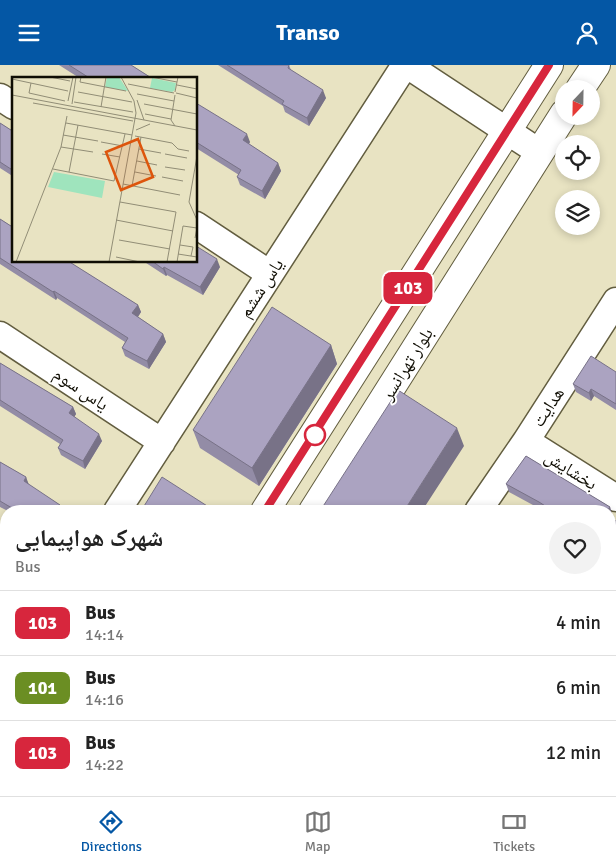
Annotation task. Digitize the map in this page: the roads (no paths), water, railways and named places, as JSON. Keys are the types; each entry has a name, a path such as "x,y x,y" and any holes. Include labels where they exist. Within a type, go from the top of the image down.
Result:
{"main road":[{"path":"269,505 549,65"},
{"path":"586,80 596,65"},
{"name":"بلوار تهرانسر","path":"317,505 557,125"}],"street":[{"path":"406,65 539,153"},
{"name":"یاس ششم","path":"121,505 406,65"},
{"path":"0,97 12,105"},
{"path":"198,226 270,274"},
{"name":"هدایت","path":"482,505 526,441 616,301"},
{"name":"یاس سوم","path":"0,335 162,443"},
{"name":"بخشایش","path":"526,441 616,498"}]}
